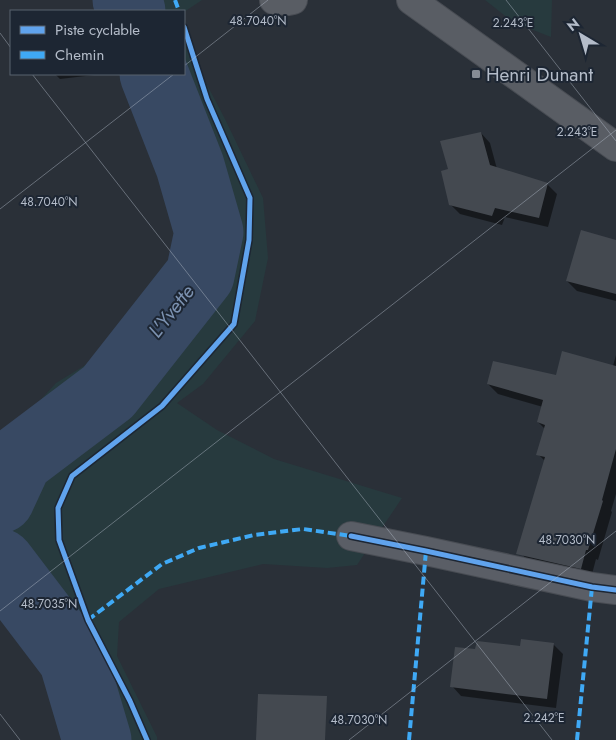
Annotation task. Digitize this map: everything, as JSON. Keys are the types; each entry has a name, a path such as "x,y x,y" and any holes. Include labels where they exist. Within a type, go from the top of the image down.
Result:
{"street":[{"path":"274,0 293,0"},
{"path":"411,0 616,147"},
{"path":"350,536 592,587 616,590"}],"green space":[{"path":"99,0 202,0 185,11 103,10"},
{"path":"485,0 552,0 551,37 513,22"},
{"path":"185,43 225,119 263,198 268,258 255,321 203,384 177,403 217,430 274,459 402,498 357,565 327,568 263,564 159,589 119,622 117,656 157,740 81,740 57,681 20,616 0,587 0,453 14,429 56,383 123,342 178,270 186,223 173,166 128,75 185,75"}],"building":[{"path":"481,132 490,165 548,183 539,218 495,208 492,216 449,205 441,171 448,169 440,141"},
{"path":"581,230 616,240 616,294 566,281"},
{"path":"562,351 616,366 616,449 603,501 581,569 516,554 545,457 536,455 545,425 537,422 543,400 487,384 493,361 556,375"},
{"path":"521,639 554,643 547,699 450,687 455,647 475,649 477,641 520,646"},
{"path":"258,694 327,696 325,740 256,740"}],"waterway":[{"name":"L'Yvette","path":"127,0 131,10"},
{"name":"L'Yvette","path":"0,499 18,460 108,392 200,275 209,232 190,166 154,75"},
{"name":"L'Yvette","path":"0,563 73,659 97,740"}],"marked path":[{"path":"175,0 179,10"},
{"path":"88,620 162,564 199,548 254,535 303,529 351,536"},
{"path":"409,740 426,551"},
{"path":"577,740 592,587"}],"cycle path":[{"path":"147,740 130,701 88,620 59,540 58,508 72,476 162,406 234,324 249,240 250,198 207,99 185,30"},
{"path":"351,536 592,587 616,590"}],"place":[{"name":"Henri Dunant","path":"476,74"}]}
